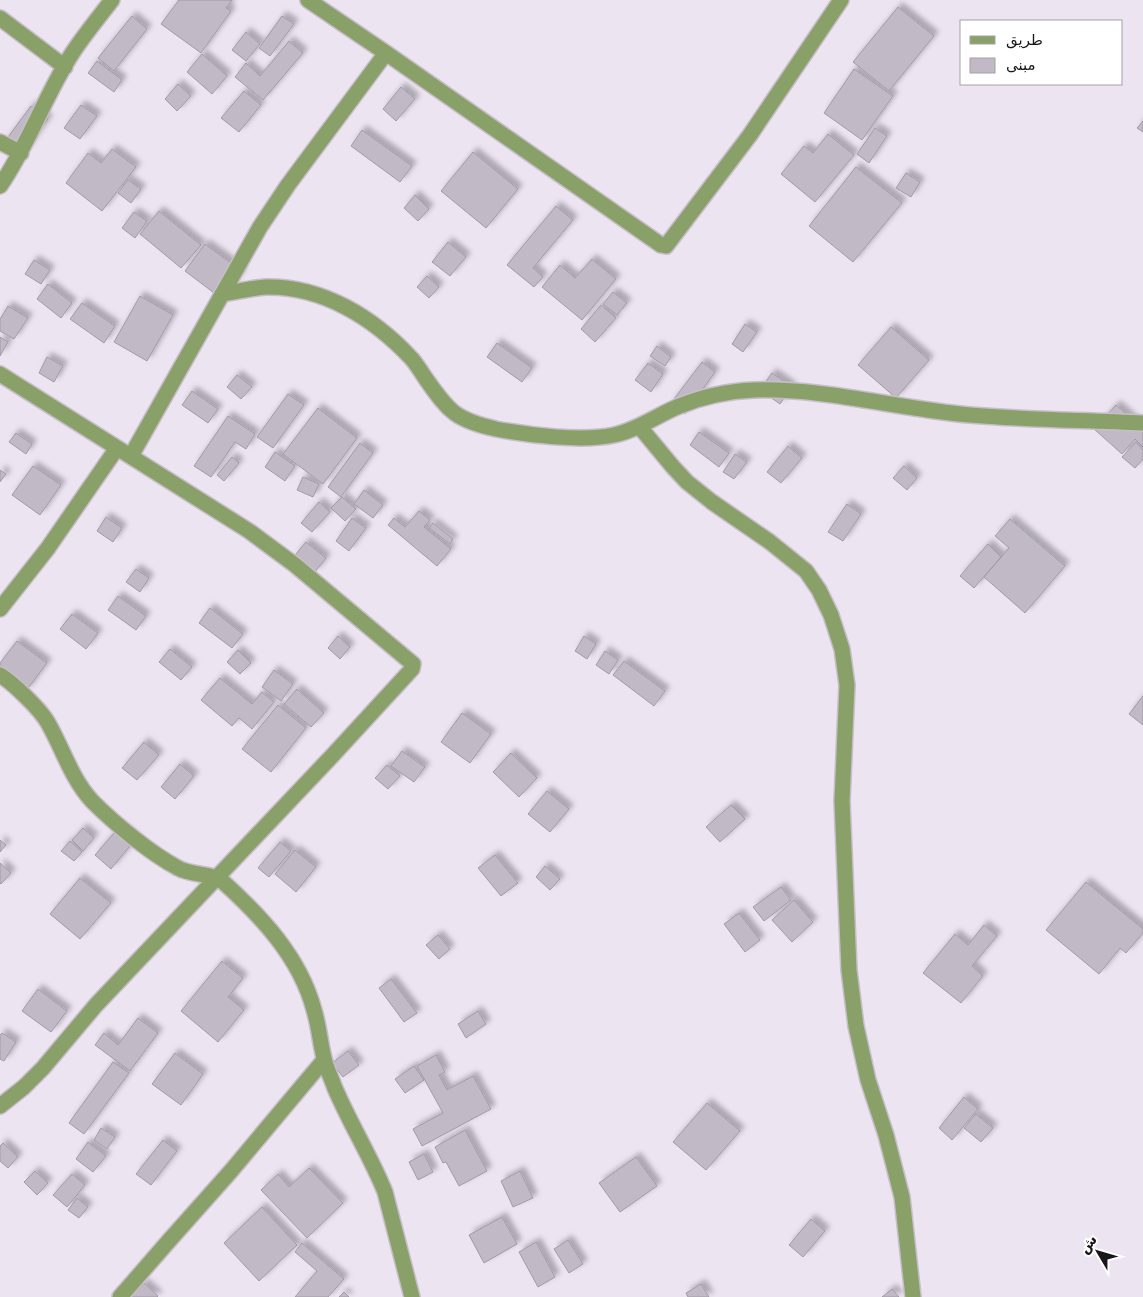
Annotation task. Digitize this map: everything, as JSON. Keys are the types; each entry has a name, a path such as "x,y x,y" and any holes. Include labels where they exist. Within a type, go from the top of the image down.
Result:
{"street":[{"path":"0,186 20,153 73,52 112,0"},
{"path":"308,0 661,245 666,246 750,135 841,0"},
{"path":"0,18 65,67"},
{"path":"131,456 260,227 288,185 386,53"},
{"path":"0,142 20,153"},
{"path":"222,294 264,287 293,289 325,297 357,312 413,360 452,412 468,422 497,429 542,435 588,438 614,435 706,396 750,390 789,390 969,415 1143,423"},
{"path":"0,374 249,531 295,564 413,664 412,669 332,756 96,1005 43,1068 24,1087 0,1106"},
{"path":"639,426 672,467 688,482 712,502 770,542 806,571 819,590 831,615 842,649 847,685 842,801 849,970 856,1026 868,1080 886,1135 902,1197 913,1297"},
{"path":"0,609 48,548 117,448"},
{"path":"0,675 27,699 47,721 72,774 86,794 106,815 160,857 179,869 197,875 217,877 264,921 291,958 314,1008 324,1060 342,1104 379,1176 385,1192 412,1297"},
{"path":"120,1297 231,1172 324,1060"}],"building":[{"path":"179,0 232,0 226,8 231,11 201,53 161,24"},
{"path":"898,7 934,36 889,91 853,62"},
{"path":"132,16 147,29 114,71 98,58"},
{"path":"282,16 294,24 270,56 259,48"},
{"path":"246,32 260,44 246,61 232,50"},
{"path":"289,41 303,53 263,100 235,77 246,63 260,76"},
{"path":"202,54 227,76 212,94 187,72"},
{"path":"97,61 122,80 114,92 88,73"},
{"path":"854,69 893,96 862,140 824,113"},
{"path":"178,84 191,96 177,111 165,99"},
{"path":"401,87 415,99 396,121 383,109"},
{"path":"244,91 261,105 239,132 221,118"},
{"path":"81,105 97,116 80,139 64,128"},
{"path":"31,106 48,119 23,154 5,141"},
{"path":"1143,121 1143,132 1137,128"},
{"path":"875,128 887,136 869,163 857,154"},
{"path":"362,130 412,166 400,182 351,146"},
{"path":"828,134 854,155 815,202 781,174 804,146 813,153"},
{"path":"112,149 136,167 102,211 66,183 88,153 101,163"},
{"path":"473,152 518,189 486,228 441,191"},
{"path":"856,167 902,203 853,262 809,226"},
{"path":"906,173 920,182 911,197 896,188"},
{"path":"128,180 141,189 131,203 118,193"},
{"path":"415,195 429,209 418,221 404,208"},
{"path":"556,206 573,220 533,268 543,277 534,287 507,265"},
{"path":"159,211 201,245 181,268 140,234"},
{"path":"134,212 147,221 135,238 122,228"},
{"path":"448,242 466,257 450,276 432,262"},
{"path":"205,244 242,271 222,299 185,271"},
{"path":"592,259 616,279 582,320 542,287 560,265 575,278"},
{"path":"34,260 50,270 41,284 25,274"},
{"path":"427,276 439,287 429,298 417,287"},
{"path":"48,284 72,303 61,318 37,299"},
{"path":"613,292 627,303 617,315 603,304"},
{"path":"140,296 173,315 147,361 114,342"},
{"path":"82,303 115,326 104,343 70,319"},
{"path":"601,305 616,318 595,342 581,329"},
{"path":"8,306 28,318 14,339 0,331 0,319"},
{"path":"745,324 757,332 743,352 732,344"},
{"path":"891,327 929,360 896,398 858,365"},
{"path":"0,337 8,342 0,356"},
{"path":"497,343 532,368 522,382 487,357"},
{"path":"657,346 671,357 665,366 650,356"},
{"path":"47,357 63,366 54,382 39,373"},
{"path":"702,362 715,372 685,414 671,403"},
{"path":"648,363 663,374 651,392 635,380"},
{"path":"772,373 792,387 780,404 760,390"},
{"path":"237,375 252,387 241,399 227,387"},
{"path":"192,391 218,409 208,423 182,405"},
{"path":"288,394 304,405 273,448 257,437"},
{"path":"1116,405 1143,429 1143,447 1135,439 1122,454 1094,429"},
{"path":"318,408 357,438 323,484 283,454"},
{"path":"228,416 255,434 246,449 235,442 211,477 194,466"},
{"path":"699,432 729,453 719,467 690,445"},
{"path":"16,433 32,444 26,454 9,442"},
{"path":"1136,442 1143,450 1143,459 1135,468 1122,457"},
{"path":"360,443 373,453 341,497 328,487"},
{"path":"788,446 802,458 781,483 767,472"},
{"path":"275,452 295,466 285,481 265,467"},
{"path":"735,454 747,462 734,479 723,472"},
{"path":"232,457 239,463 224,481 217,475"},
{"path":"33,466 61,485 40,515 12,495"},
{"path":"904,466 917,478 907,490 893,478"},
{"path":"0,470 6,474 0,482"},
{"path":"303,477 319,484 313,497 297,490"},
{"path":"364,490 383,505 373,518 354,504"},
{"path":"342,497 356,509 345,521 331,508"},
{"path":"319,502 330,512 312,532 301,523"},
{"path":"847,504 861,514 843,541 828,532"},
{"path":"419,511 430,520 424,527 451,549 437,566 388,525 394,518 405,527"},
{"path":"106,517 122,528 113,542 97,531"},
{"path":"352,518 366,528 349,551 336,541"},
{"path":"1010,519 1065,566 1025,613 984,577 1009,548 995,536"},
{"path":"433,523 453,539 450,544 429,528"},
{"path":"306,542 326,558 315,572 295,555"},
{"path":"988,544 1001,557 974,588 960,576"},
{"path":"136,569 149,578 140,592 126,582"},
{"path":"118,596 146,616 136,630 108,610"},
{"path":"210,608 243,634 232,648 199,623"},
{"path":"72,614 98,633 86,649 60,629"},
{"path":"338,636 350,647 340,659 328,648"},
{"path":"584,636 596,644 587,659 575,651"},
{"path":"17,641 47,663 26,691 0,671 0,663"},
{"path":"170,649 192,667 181,680 159,662"},
{"path":"238,650 251,663 240,674 227,662"},
{"path":"605,651 618,660 609,674 596,665"},
{"path":"624,661 665,691 654,706 613,675"},
{"path":"274,670 293,684 281,701 262,687"},
{"path":"220,678 252,704 262,692 274,702 252,729 239,718 232,726 201,700"},
{"path":"297,689 324,713 311,727 284,704"},
{"path":"1143,696 1143,725 1129,714"},
{"path":"278,705 306,728 271,772 242,749"},
{"path":"462,713 491,734 470,763 441,742"},
{"path":"144,742 159,755 137,780 122,768"},
{"path":"402,751 425,767 414,782 391,766"},
{"path":"511,753 537,778 519,797 493,772"},
{"path":"180,764 194,776 175,799 161,787"},
{"path":"387,765 400,776 388,789 375,778"},
{"path":"547,791 569,809 550,832 528,814"},
{"path":"731,805 745,819 720,842 706,827"},
{"path":"119,827 135,840 111,869 95,855"},
{"path":"83,828 94,838 83,851 72,840"},
{"path":"0,840 6,845 0,852"},
{"path":"70,841 82,852 74,861 61,851"},
{"path":"280,842 291,851 269,877 258,868"},
{"path":"295,850 316,867 296,892 275,874"},
{"path":"495,855 518,883 501,896 478,868"},
{"path":"0,863 11,873 1,884 0,883"},
{"path":"545,866 560,879 550,890 536,877"},
{"path":"80,878 111,903 80,939 50,914"},
{"path":"1086,882 1143,929 1143,933 1126,953 1120,948 1099,974 1046,930"},
{"path":"781,887 791,900 764,921 753,907"},
{"path":"794,900 813,922 792,942 772,920"},
{"path":"739,913 760,940 745,952 724,924"},
{"path":"984,925 997,936 972,966 983,976 961,1003 923,973 955,934 968,945"},
{"path":"438,935 450,949 439,959 426,945"},
{"path":"222,961 243,978 228,997 244,1010 218,1042 181,1011"},
{"path":"391,979 417,1013 404,1022 379,988"},
{"path":"38,989 67,1011 51,1032 22,1011"},
{"path":"478,1011 486,1024 466,1038 458,1024"},
{"path":"138,1018 158,1033 130,1071 95,1045 104,1033 118,1045"},
{"path":"2,1033 16,1042 4,1061 0,1059 0,1035"},
{"path":"348,1051 359,1065 343,1077 332,1063"},
{"path":"175,1053 203,1074 181,1105 152,1084"},
{"path":"436,1055 445,1072 439,1075 447,1090 473,1076 491,1109 422,1146 413,1129 443,1113 417,1066"},
{"path":"113,1062 129,1073 84,1134 69,1123"},
{"path":"414,1066 424,1080 405,1093 395,1079"},
{"path":"964,1097 978,1109 952,1140 939,1128"},
{"path":"707,1103 740,1131 706,1170 673,1142"},
{"path":"976,1114 993,1128 981,1142 964,1128"},
{"path":"101,1128 115,1137 107,1149 94,1140"},
{"path":"465,1130 487,1171 459,1186 446,1162 443,1163 435,1147"},
{"path":"163,1140 177,1151 151,1185 136,1174"},
{"path":"88,1142 106,1156 93,1172 76,1159"},
{"path":"3,1143 18,1157 8,1168 0,1161 0,1146"},
{"path":"424,1154 433,1172 418,1180 409,1162"},
{"path":"636,1157 657,1186 620,1212 599,1183"},
{"path":"309,1168 343,1203 307,1238 261,1190 278,1174 289,1187"},
{"path":"35,1171 48,1183 37,1195 24,1182"},
{"path":"520,1171 533,1198 513,1207 501,1181"},
{"path":"72,1174 85,1185 67,1207 53,1195"},
{"path":"77,1198 88,1207 79,1218 68,1210"},
{"path":"262,1207 297,1245 259,1281 224,1243"},
{"path":"502,1217 517,1244 484,1263 469,1235"},
{"path":"811,1219 825,1231 803,1257 789,1245"},
{"path":"568,1240 583,1264 569,1273 554,1249"},
{"path":"536,1242 555,1277 538,1287 519,1252"},
{"path":"302,1243 344,1279 328,1297 295,1297 317,1271 295,1252"},
{"path":"144,1283 158,1296 131,1297"},
{"path":"701,1284 709,1297 688,1297 686,1293"},
{"path":"892,1289 899,1297 882,1297"},
{"path":"344,1292 349,1297 339,1297"}]}
